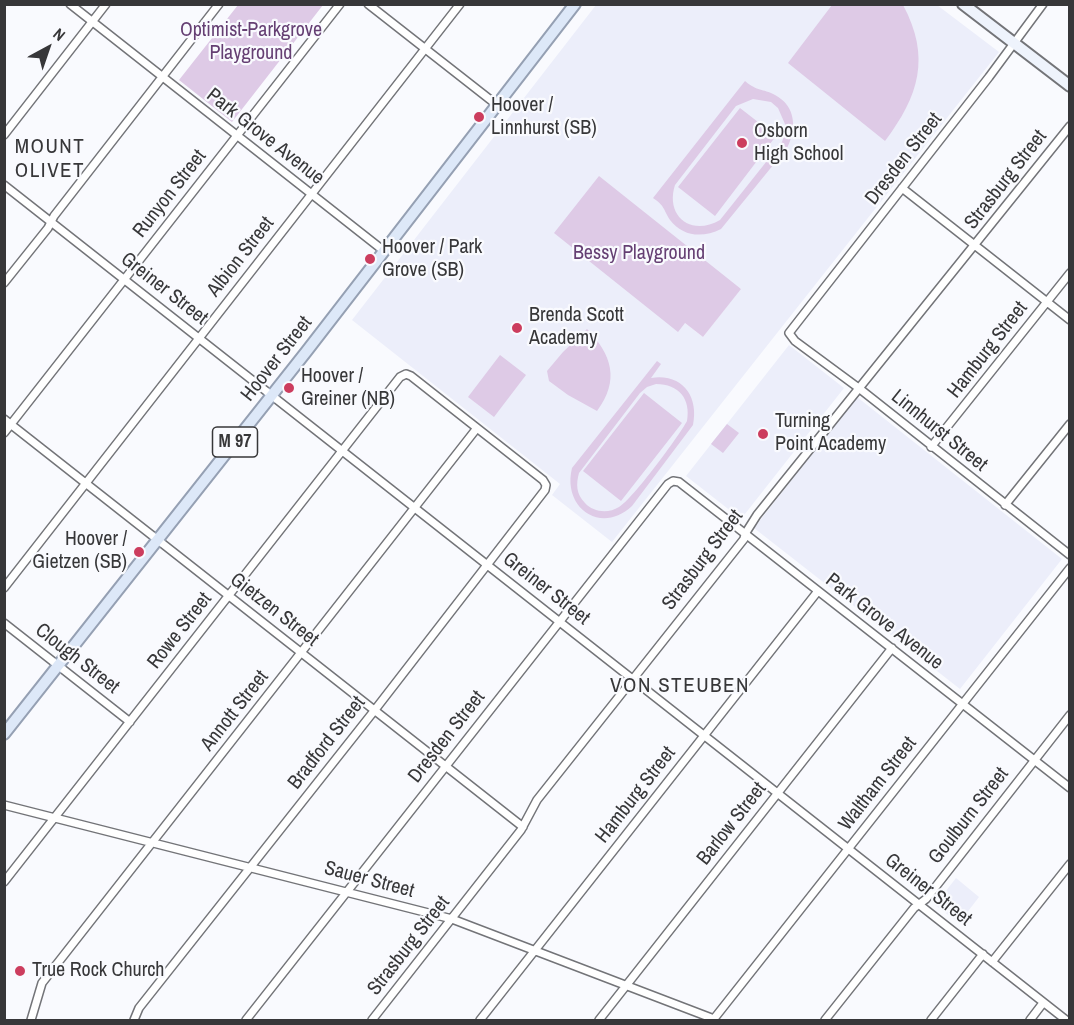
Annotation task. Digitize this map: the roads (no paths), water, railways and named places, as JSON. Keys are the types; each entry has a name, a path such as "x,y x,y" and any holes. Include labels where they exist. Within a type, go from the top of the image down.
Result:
{"main road":[{"name":"Hoover Street","path":"4,734 575,4"}],"street":[{"name":"Park Grove Avenue","path":"70,4 384,251"},
{"path":"4,135 106,4"},
{"path":"4,283 219,4"},
{"name":"Runyon Street","path":"4,433 340,4"},
{"path":"368,4 497,105"},
{"name":"Albion Street","path":"4,588 460,4"},
{"path":"963,4 1070,86"},
{"name":"Dresden Street","path":"789,333 1043,4"},
{"name":"Strasburg Street","path":"372,1020 523,827 537,801 744,539 757,515 1070,126"},
{"name":"Greiner Street","path":"4,185 1065,1020"},
{"path":"902,188 1070,320"},
{"name":"Hamburg Street","path":"932,447 1070,273"},
{"name":"Linnhurst Street","path":"789,333 795,341 860,389 1070,555"},
{"name":"Rowe Street","path":"4,882 400,377 406,374 477,428"},
{"name":"Gietzen Street","path":"4,419 523,827"},
{"path":"1005,505 1070,424"},
{"name":"Bradford Street","path":"134,1020 139,1008 374,711 544,490 546,485 543,480 477,428"},
{"name":"Annott Street","path":"31,1020 42,983 477,428"},
{"name":"Dresden Street","path":"246,1020 668,484 673,481 679,482"},
{"name":"Park Grove Avenue","path":"679,482 1070,788"},
{"name":"Waltham Street","path":"713,1020 1070,568"},
{"name":"Hamburg Street","path":"480,1020 818,591"},
{"name":"Clough Street","path":"4,623 130,722"},
{"name":"Barlow Street","path":"599,1020 892,648"},
{"name":"Goulburn Street","path":"825,1020 918,903 926,899 1070,715"},
{"name":"Sauer Street","path":"4,805 452,919 713,1020"},
{"path":"992,962 1070,864"},
{"path":"931,1020 983,954"},
{"path":"1030,1020 1044,1003"},
{"path":"1065,1020 1070,1012"}],"place":[{"name":"Hoover / Linnhurst (SB)","path":"479,117"},
{"name":"Osborn High School","path":"742,143"},
{"name":"Hoover / Park Grove (SB)","path":"370,259"},
{"name":"Brenda Scott Academy","path":"517,328"},
{"name":"Hoover / Greiner (NB)","path":"289,388"},
{"name":"Turning Point Academy","path":"763,434"},
{"name":"Hoover / Gietzen (SB)","path":"139,552"},
{"name":"True Rock Church","path":"20,971"}],"district":[{"name":"MOUNT OLIVET","path":"50,159"},
{"name":"VON STEUBEN","path":"680,686"}],"park label":[{"name":"Optimist-Parkgrove Playground","path":"251,42"},
{"name":"Bessy Playground","path":"639,254"}]}
